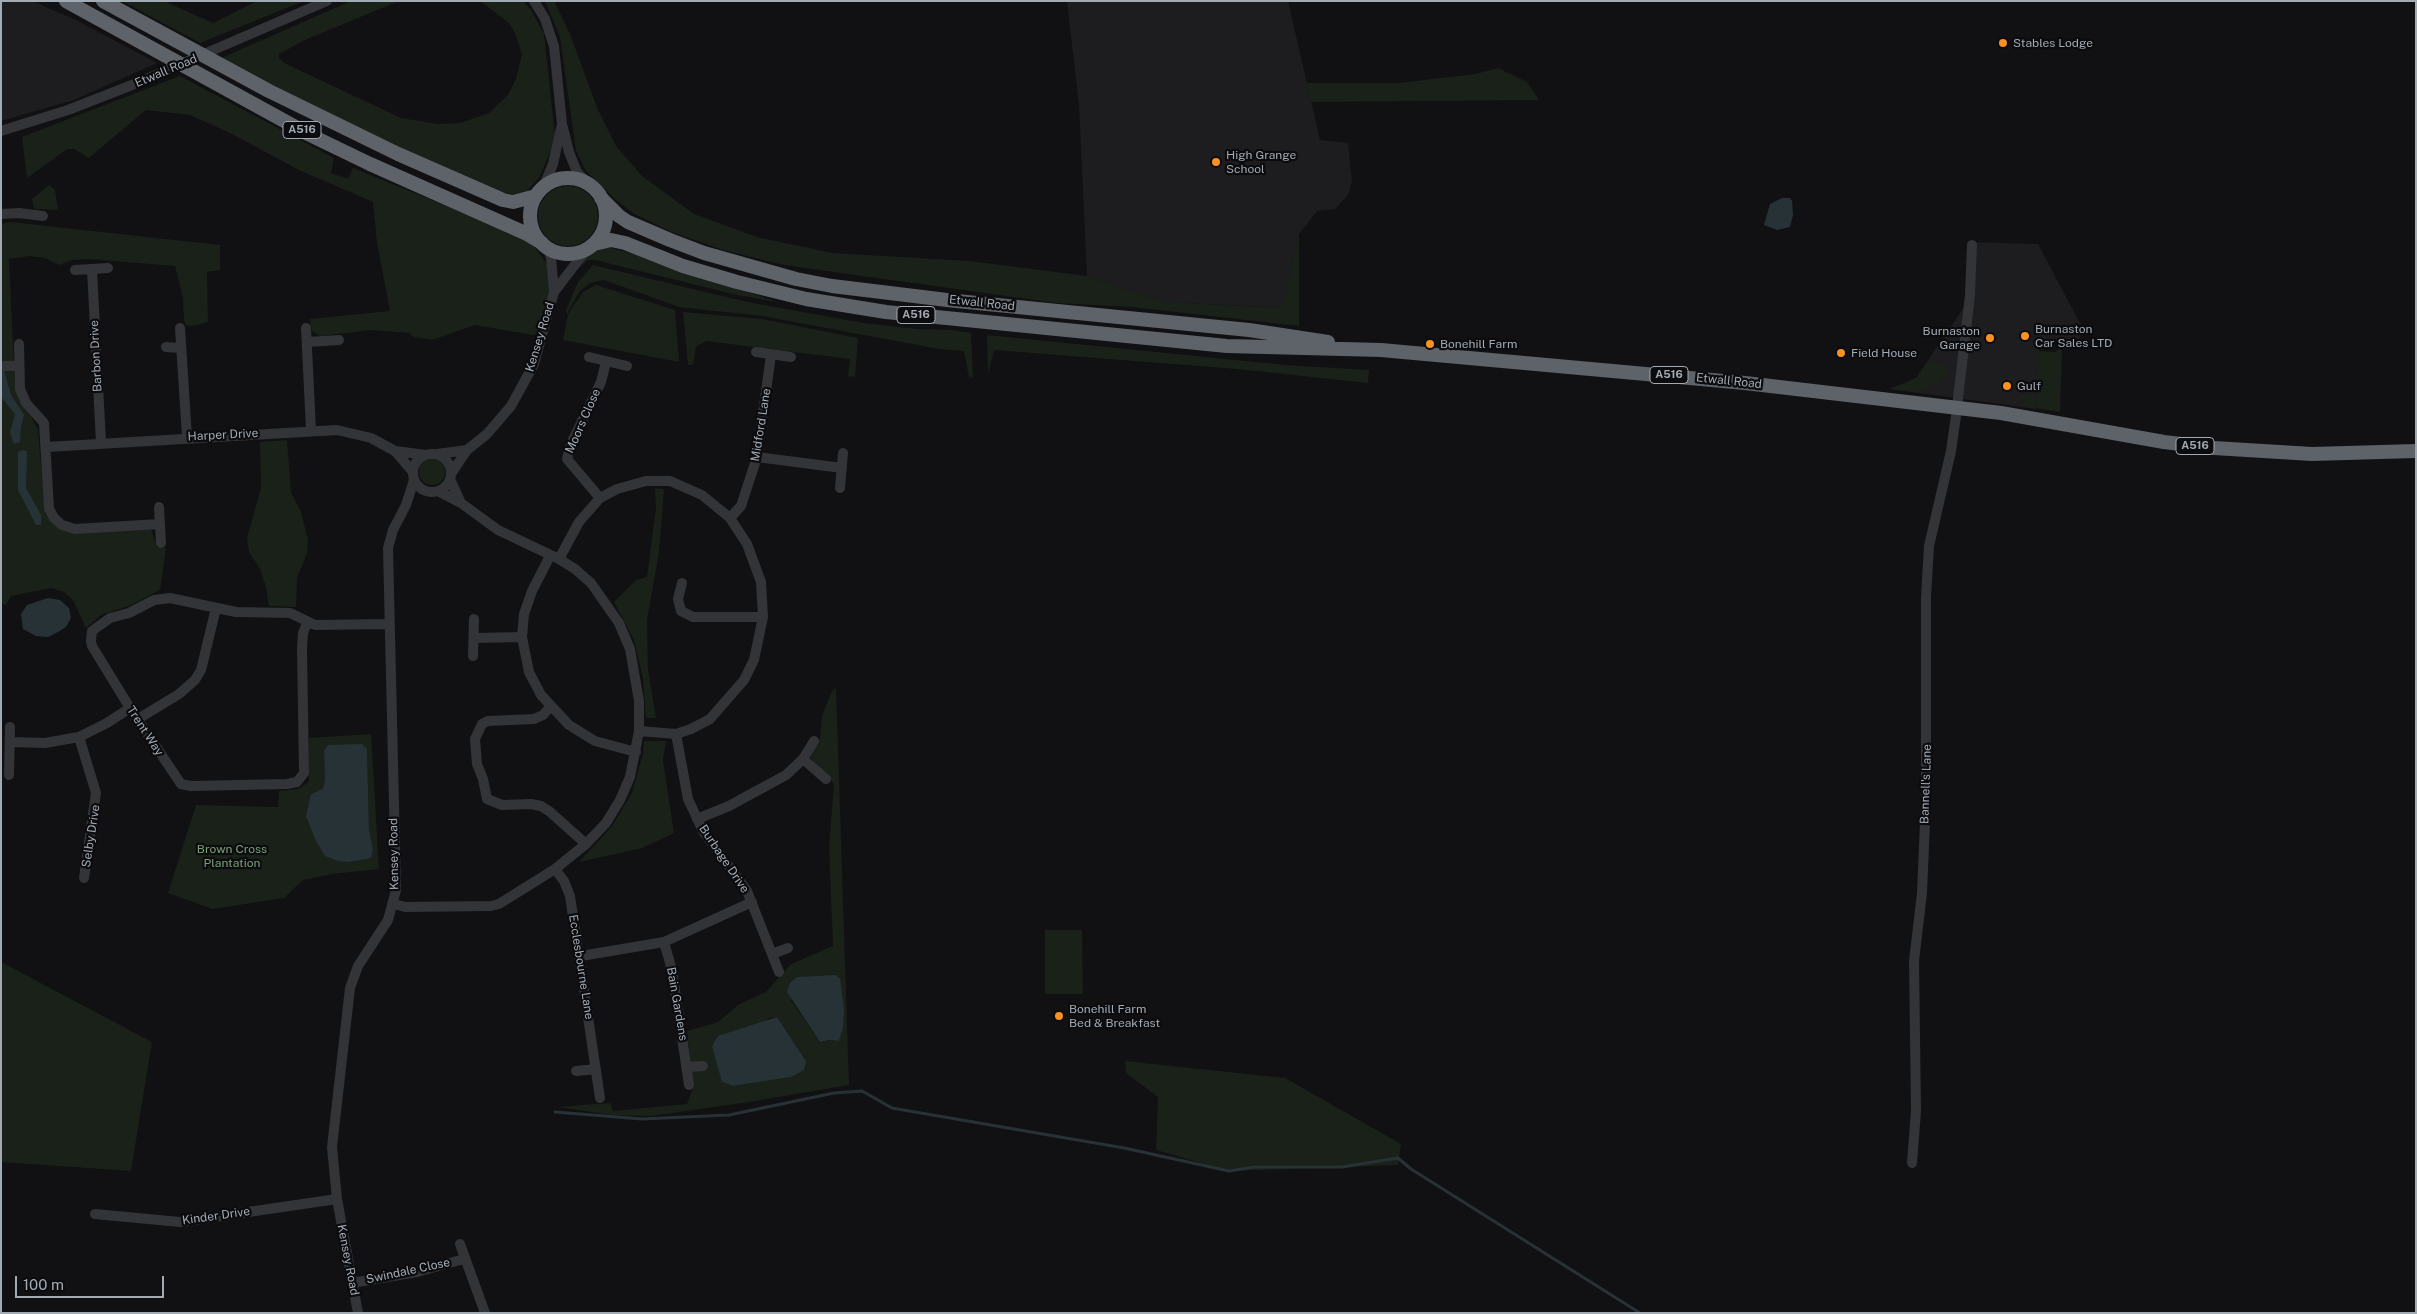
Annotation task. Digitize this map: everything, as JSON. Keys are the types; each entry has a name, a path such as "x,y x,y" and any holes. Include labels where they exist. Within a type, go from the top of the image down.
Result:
{"highway":[{"name":"A516","path":"103,1 269,91 421,164 503,200 513,202 540,192"},
{"name":"A516","path":"66,2 310,135 370,164 516,228 544,245"},
{"path":"570,178 588,184 601,198 606,212 605,226 591,246 571,254 554,251 536,237 530,212 540,192 560,179 570,178"},
{"name":"Etwall Road","path":"601,198 623,219 670,240 750,267 832,286 1249,330 1381,350"},
{"name":"Etwall Road","path":"591,246 611,240 626,243 683,266 737,282 806,299 886,312 1240,347 1381,350 1650,373 1957,407"},
{"name":"A516","path":"1957,407 2164,442 2214,448 2312,454 2416,452"}],"street":[{"name":"Etwall Road","path":"1,131 68,110 132,85 327,1"},
{"path":"534,1 545,19 554,46 562,124 572,162 588,184"},
{"path":"540,192 553,164 562,124"},
{"path":"1,214 19,212 43,216"},
{"name":"Kensey Road","path":"451,477 456,463 467,450 496,425 524,385 534,364 554,292 550,258 544,245"},
{"name":"Bannell's Lane","path":"1912,1163 1916,1111 1914,961 1922,893 1926,799 1926,597 1929,546 1951,451 1970,295 1972,245"},
{"name":"Kensey Road","path":"554,292 591,246"},
{"path":"75,270 108,268"},
{"name":"Barbon Drive","path":"92,270 101,442"},
{"path":"180,328 187,437"},
{"path":"306,328 311,430"},
{"path":"307,342 339,340"},
{"path":"18,344 20,389 26,403 44,424 47,447 49,509 54,518 62,525 74,529 160,524"},
{"path":"166,347 180,348"},
{"path":"756,352 791,358"},
{"name":"Midford Lane","path":"730,518 741,506 758,457 771,355"},
{"path":"589,357 627,366"},
{"name":"Moors Close","path":"600,498 567,459 570,446 600,382 606,362"},
{"path":"5,366 19,366"},
{"name":"Harper Drive","path":"47,447 101,442 337,430 356,433 395,451 426,455"},
{"path":"394,904 405,907 491,906 500,904 556,868 586,844 606,823 620,800 630,777 636,752 639,731 636,676 630,649 619,623 591,583 575,569 498,530 461,503 435,491 420,488 413,476 417,461 426,455 467,450"},
{"name":"Harper Drive","path":"395,451 413,476"},
{"path":"840,488 843,453"},
{"path":"438,454 447,461 461,503"},
{"path":"758,457 842,468"},
{"name":"Kensey Road","path":"358,1313 336,1199 332,1147 350,988 358,966 384,928 394,904 396,870 388,548 392,530 406,505 413,476"},
{"path":"406,505 417,497 447,485 451,477"},
{"path":"636,752 612,747 581,734 550,707 530,672 522,638 524,614 532,591 579,522 600,498 617,489 646,480 670,481 702,495 730,518 747,544 758,570 761,582 763,617 759,642 744,680 710,719 676,734 639,731"},
{"path":"159,507 161,543"},
{"path":"682,583 678,599 681,611 693,617 763,617"},
{"name":"Trent Way","path":"307,623 303,633 302,648 304,773 297,782 185,786 178,781 92,646 92,631 110,618 129,613 162,598 190,601 246,613 290,613 307,623 315,625 389,624"},
{"path":"138,719 179,694 195,680 201,670 216,608"},
{"path":"473,656 474,619"},
{"path":"474,638 522,638"},
{"path":"550,707 542,715 534,719 488,721 482,724 474,739 476,764 483,779 484,794 487,799 502,805 532,804 540,806 549,811 586,844"},
{"path":"10,742 45,743 79,737 107,723 130,708"},
{"path":"8,775 10,727"},
{"name":"Burbage Drive","path":"676,734 688,798 697,819 710,841 743,884 752,902 779,972"},
{"name":"Selby Drive","path":"79,737 96,793 84,878"},
{"path":"697,819 764,788 786,775 803,759 814,741"},
{"path":"803,759 826,779"},
{"name":"Ecclesbourne Lane","path":"556,868 570,896 581,956 600,1098"},
{"path":"581,956 664,942 752,902"},
{"name":"Bain Gardens","path":"664,942 672,970 688,1067 689,1085"},
{"path":"772,954 788,948"},
{"path":"688,1067 703,1066"},
{"path":"576,1071 596,1069"},
{"name":"Kinder Drive","path":"95,1214 180,1222 336,1199"},
{"name":"Swindale Close","path":"460,1244 484,1313"},
{"name":"Swindale Close","path":"352,1283 417,1272 464,1259"}],"shaded area":[{"path":"1,1 32,1 76,20 157,63 74,100 1,121"},
{"name":"High Grange School","path":"1067,1 1288,1 1320,140 1348,143 1352,181 1348,195 1335,209 1317,211 1299,234 1283,308 1165,302 1087,276 1079,105"},
{"path":"1782,198 1790,198 1792,201 1793,215 1790,227 1777,230 1764,225 1770,204"},
{"path":"1969,242 2038,244 2081,325 2079,344 2039,341 2036,409 1890,389 1916,378 1964,307"},
{"path":"1,359 11,395 24,415 20,442 14,444 10,433 15,414 1,397"},
{"path":"22,450 27,451 26,488 41,515 41,525 36,525 18,490 18,452"},
{"path":"48,598 60,600 69,608 71,618 66,627 58,632 48,637 36,636 23,629 21,614 27,605"},
{"path":"362,744 367,749 369,829 373,849 371,858 349,862 338,861 325,856 316,841 306,816 311,794 323,789 325,779 324,751 328,745"},
{"path":"836,975 840,979 844,1010 843,1028 839,1041 829,1040 820,1042 787,992 790,983 797,977"},
{"path":"777,1017 806,1061 804,1070 791,1077 733,1086 722,1082 712,1046 718,1036"}],"green space":[{"path":"122,1 164,1 213,23 257,1 304,1 200,43"},
{"path":"351,1 399,1 307,39 279,54 279,58 284,63 401,118 438,124 460,123 489,113 508,95 516,79 522,54 515,33 509,23 480,1 523,1 531,10 544,34 555,136 539,178 527,191 513,194 497,191 409,153 219,59"},
{"path":"545,1 554,1 570,34 598,110 616,146 642,176 694,214 757,237 832,253 970,261 1087,276 1165,302 1282,308 1299,234 1299,326 1132,307 1056,303 784,265 723,250 672,232 634,214 616,200 586,171 576,151 560,37"},
{"path":"1498,68 1527,82 1539,100 1311,102 1307,83 1399,83 1475,74"},
{"path":"180,76 334,158 331,173 348,179 353,168 531,242 547,264 549,293 539,333 533,335 475,325 432,340 414,337 409,333 371,330 320,336 312,331 310,319 390,311 377,243 373,202 299,170 232,134 190,115 146,110 89,158 74,149 67,149 27,178 22,137"},
{"path":"49,185 55,190 58,210 34,209 32,199"},
{"path":"562,186 574,186 585,191 593,199 598,210 596,228 585,241 574,246 562,246 551,241 543,233 538,222 538,210 543,199 551,191"},
{"path":"11,222 220,245 220,270 207,272 208,322 192,326 186,325 184,320 183,298 175,266 89,259 72,260 59,265 45,258 30,256 9,259 15,386 38,430 45,514 58,528 73,532 151,529 157,547 166,548 160,590 131,605 101,615 86,628 73,600 64,592 51,588 11,596 6,605 1,603 1,224"},
{"path":"607,247 646,257 777,302 737,295 595,260 588,260 575,271 586,257 598,249"},
{"path":"593,265 747,302 864,323 971,333 973,378 969,377 964,351 939,349 762,316 679,307 604,280 590,283 580,291 567,314 566,310 578,282"},
{"path":"596,285 675,310 679,362 563,340 568,314 583,292"},
{"path":"683,312 762,319 858,338 855,377 848,376 850,359 706,341 696,347 693,365 688,365"},
{"path":"987,335 1285,365 1369,370 1368,383 1237,369 994,350 988,374"},
{"path":"2058,349 2062,350 2060,412 2023,406 2021,394 2032,395 2036,407 2038,351 2056,352"},
{"path":"1928,361 1951,367 1947,374 1935,385 1916,392 1890,389 1916,378"},
{"path":"287,440 291,492 301,512 308,540 307,553 297,578 296,607 269,606 266,587 260,569 249,552 247,538 261,488 260,442"},
{"path":"432,459 441,463 445,472 441,481 432,485 423,481 419,472 423,463"},
{"path":"655,488 664,489 659,552 647,620 648,669 656,718 646,718 643,679 634,640 614,602 636,580 647,577 656,508"},
{"path":"836,688 849,1085 651,1116 612,1115 558,1107 610,1103 613,1111 687,1104 693,1088 687,1031 718,1022 738,1005 766,992 791,964 833,946 829,847 834,784 810,757 820,738 822,716 832,691","holes":["790,999 843,1028 839,1041 829,1040 820,1042","777,1017 806,1061 791,1077 733,1086 722,1082 769,1018"]},
{"name":"Brown Cross Plantation","path":"371,734 379,869 332,874 303,880 284,898 212,909 168,893 196,805 278,807 279,791 298,789 309,782 309,738","holes":["367,749 369,829 373,849 358,860 348,862 311,794 323,790 325,779 324,751"]},
{"path":"644,741 666,741 663,760 674,833 642,848 579,862 612,826 632,793 643,753"},
{"path":"1045,930 1082,930 1083,994 1045,994"},
{"path":"1,962 152,1042 131,1171 1,1162"},
{"path":"1125,1061 1285,1078 1401,1144 1398,1165 1229,1171 1156,1150 1158,1097 1126,1073"}],"waterway":[{"path":"555,1112 642,1119 729,1115 834,1093 862,1091 892,1108 1124,1148 1229,1171 1255,1167 1342,1167 1398,1158 1411,1169 1640,1313"}],"place":[{"name":"Stables Lodge","path":"2003,43"},
{"name":"High Grange School","path":"1216,162"},
{"name":"Burnaston Car Sales LTD","path":"2025,336"},
{"name":"Burnaston Garage","path":"1990,338"},
{"name":"Bonehill Farm","path":"1430,344"},
{"name":"Field House","path":"1841,353"},
{"name":"Gulf","path":"2007,386"},
{"name":"Bonehill Farm Bed & Breakfast","path":"1059,1016"}]}
